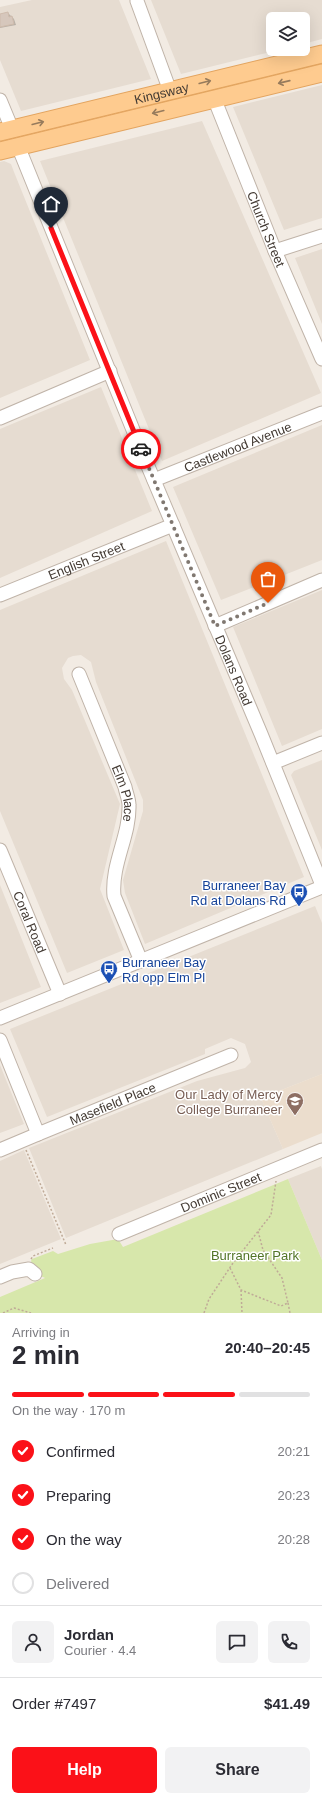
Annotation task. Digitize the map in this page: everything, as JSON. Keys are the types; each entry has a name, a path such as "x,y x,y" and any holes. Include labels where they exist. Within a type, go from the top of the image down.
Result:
{"main road":[{"name":"Kingsway","path":"6,131 322,54"},
{"name":"Kingsway","path":"0,151 322,73"},
{"name":"Dolans Road","path":"6,131 18,146"}],"street":[{"path":"137,1 170,91"},
{"name":"Church Street","path":"214,98 275,252 322,359"},
{"name":"Dolans Road","path":"0,100 6,131"},
{"name":"Dolans Road","path":"18,146 322,886"},
{"path":"275,252 322,236"},
{"path":"0,418 110,371"},
{"name":"Castlewood Avenue","path":"154,480 322,413"},
{"name":"English Street","path":"0,595 173,524"},
{"path":"215,626 322,580"},
{"name":"Elm Place","path":"79,674 125,787 129,805 128,820 113,884 114,896 141,961"},
{"path":"272,763 322,743"},
{"name":"Coral Road","path":"0,850 60,994"},
{"path":"0,1018 322,886"},
{"path":"0,1040 38,1134"},
{"name":"Masefield Place","path":"0,1150 231,1055"},
{"name":"Dominic Street","path":"118,1234 322,1150"},
{"path":"0,1277 12,1272 31,1268"}],"path":[{"path":"22,1141 66,1245"},
{"path":"204,1313 209,1299 230,1268 271,1215 279,1168"},
{"path":"258,1231 263,1250 282,1278 290,1313"},
{"path":"31,1268 33,1256 54,1248"},
{"path":"230,1268 241,1290 242,1313"},
{"path":"241,1290 281,1306 288,1303"},
{"path":"3,1313 14,1308 31,1313"}],"shaded area":[{"path":"32,0 119,0 151,79 21,111 0,60 0,7"},
{"path":"151,0 322,0 322,39 310,42 310,12 266,12 266,53 181,74"},
{"path":"322,85 322,218 284,230 233,107"},
{"path":"202,121 321,393 162,461 40,161"},
{"path":"4,161 11,164 90,360 0,398 0,162"},
{"path":"322,249 322,324 295,258"},
{"path":"101,387 152,511 0,578 0,429"},
{"path":"322,425 322,560 221,600 173,487"},
{"path":"166,541 304,877 145,944 125,893 123,880 143,811 143,800 96,682 91,662 81,655 68,658 62,668 64,679 72,690 120,804 100,889 124,950 67,973 0,811 0,610"},
{"path":"322,590 322,729 282,746 233,627"},
{"path":"322,760 322,850 291,775 294,771"},
{"path":"0,885 41,987 0,1003"},
{"path":"315,906 322,923 322,1074 261,1098 283,1149 66,1238 29,1148 197,1081 245,1068 251,1062 245,1044 231,1038 205,1049 205,1054 47,1117 10,1029"},
{"path":"0,1065 24,1124 0,1133"},
{"name":"Our Lady of Mercy College Burraneer","path":"322,1074 322,1133 283,1149 261,1098"},
{"path":"24,1150 61,1239 0,1264 0,1161"},
{"path":"321,1166 322,1169 322,1260 288,1179"}],"green space":[{"path":"322,60 322,65 146,108 144,104"},
{"name":"Burraneer Park","path":"288,1179 322,1260 322,1313 0,1313 0,1297 45,1278 37,1276 31,1261 32,1259 53,1251 58,1254 90,1244 118,1239 123,1247"}],"building":[{"path":"8,12 9,17 12,16 14,24 0,27 0,14"}],"way so far":[{"path":"141,449 215,626 268,603"}],"place":[{"name":"Burraneer Bay Rd at Dolans Rd","path":"299,907"},
{"name":"Burraneer Bay Rd opp Elm Pl","path":"109,984"},
{"name":"Our Lady of Mercy College Burraneer","path":"295,1116"}],"route":[{"path":"51,228 141,449"}]}
